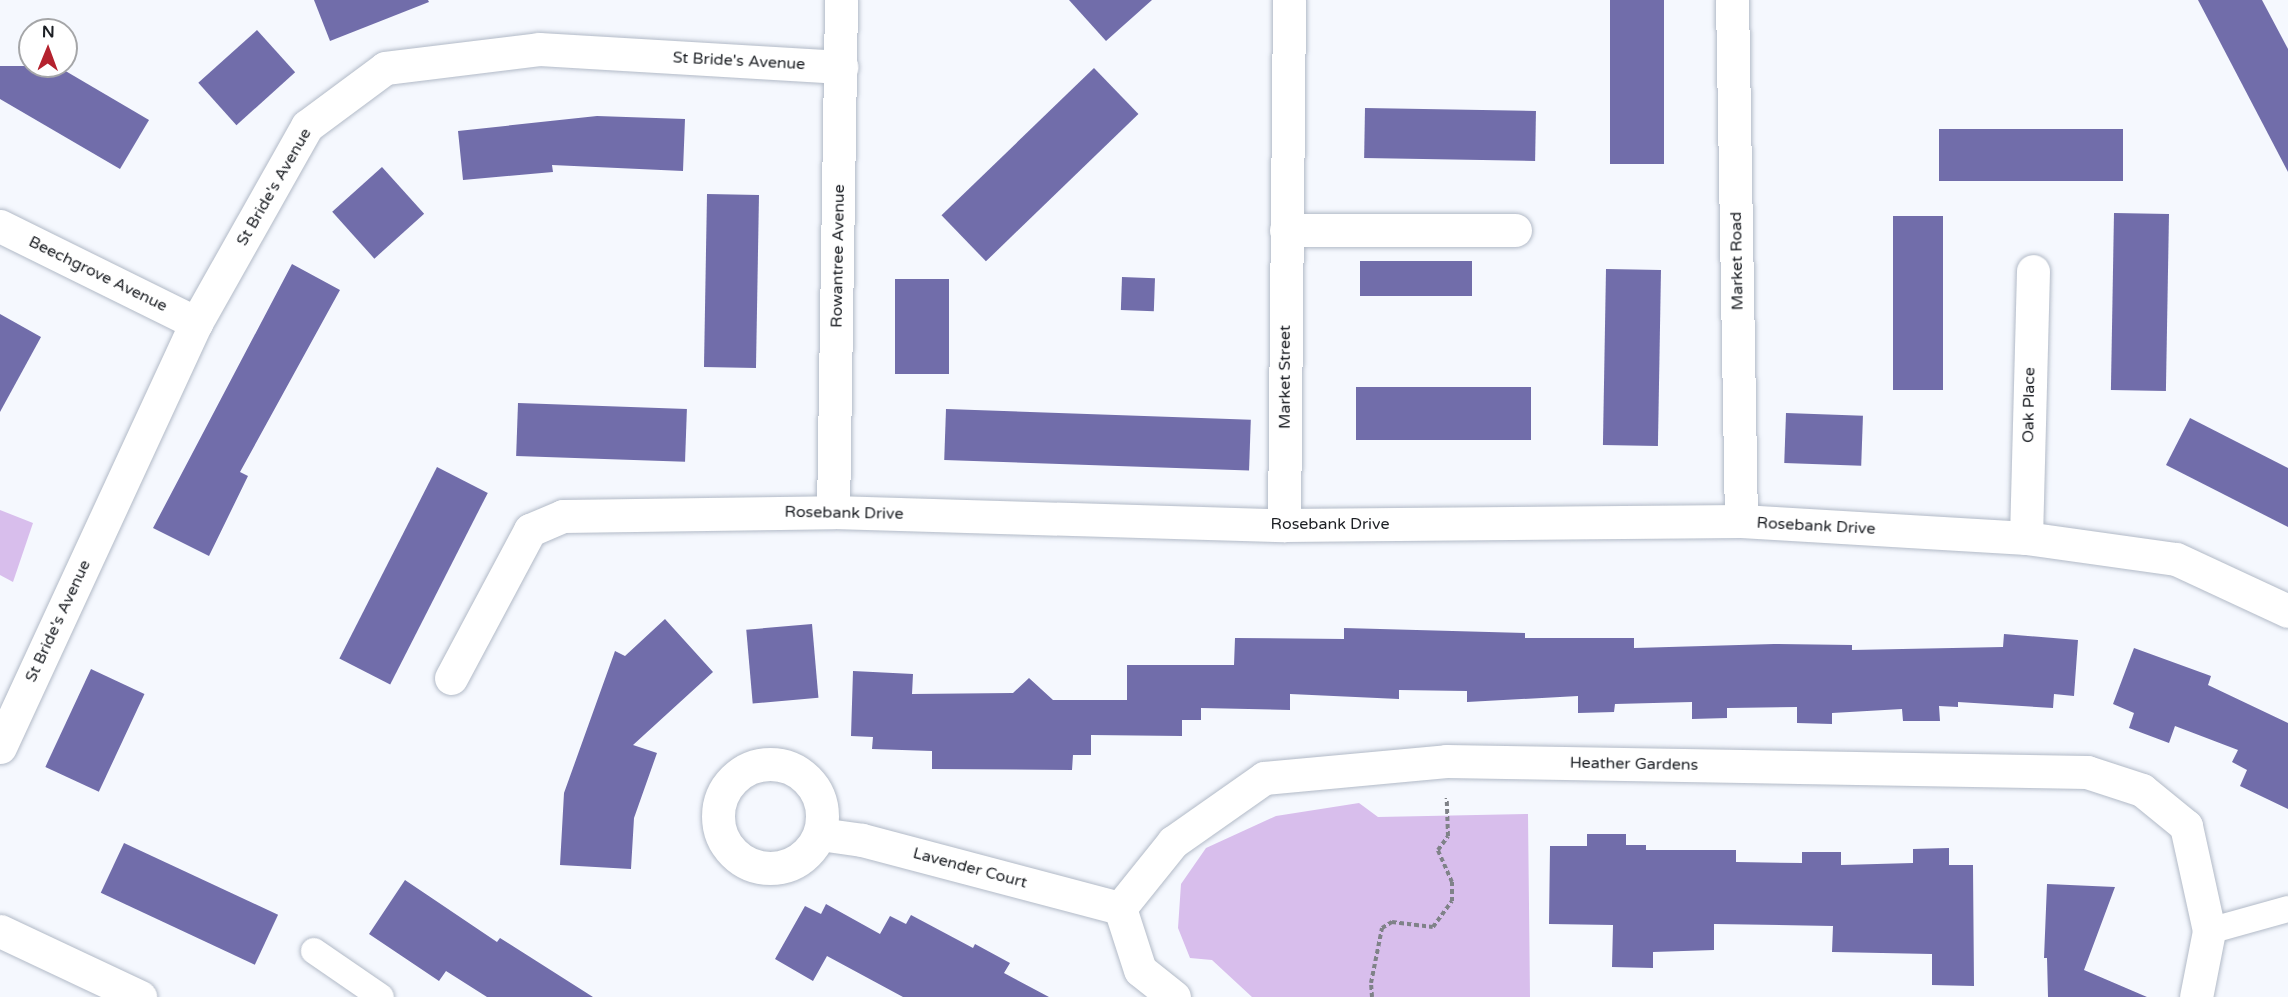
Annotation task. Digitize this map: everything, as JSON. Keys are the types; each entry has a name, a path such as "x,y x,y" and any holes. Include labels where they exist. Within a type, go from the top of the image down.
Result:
{"street":[{"name":"Rowantree Avenue","path":"833,512 841,0"},
{"name":"Market Street","path":"1284,525 1289,0"},
{"name":"Market Road","path":"1732,0 1742,521"},
{"name":"St Bride's Avenue","path":"0,747 196,323 307,126 385,68 538,50 841,68"},
{"name":"Beechgrove Avenue","path":"0,226 196,323"},
{"path":"1286,230 1515,230"},
{"name":"Oak Place","path":"2026,538 2033,271"},
{"name":"Rosebank Drive","path":"451,678 530,530 563,516 833,512 1284,525 1742,521 2026,538 2176,559 2288,611"},
{"name":"Heather Gardens","path":"1120,908 1173,842 1264,778 1446,761 2087,772 2142,790 2186,826 2209,931 2196,997"},
{"name":"Lavender Court","path":"820,834 862,840 1120,908"},
{"path":"1120,908 1140,970 1174,997"},
{"path":"0,931 140,997"}],"lane":[{"path":"2209,931 2288,909"},
{"path":"314,951 381,997"}],"path":[{"path":"1372,997 1371,983 1382,928 1392,921 1433,927 1452,901 1452,882 1438,850 1448,836 1446,761"}],"shaded area":[{"path":"0,510 33,523 13,582 0,575"},
{"path":"1359,803 1378,817 1528,814 1530,997 1252,997 1212,960 1190,958 1178,928 1181,884 1206,848 1276,816"}],"building":[{"path":"314,0 428,0 429,2 330,41"},
{"path":"1069,0 1152,0 1106,41"},
{"path":"1610,0 1664,0 1664,164 1610,164"},
{"path":"2198,0 2262,0 2288,49 2288,172"},
{"path":"257,30 295,72 236,125 198,83"},
{"path":"0,66 18,66 18,78 77,78 149,120 120,169 0,99"},
{"path":"1094,68 1138,114 986,261 941,215"},
{"path":"1365,108 1536,111 1535,161 1364,158"},
{"path":"597,116 685,119 683,171 552,165 553,172 463,180 458,131"},
{"path":"1939,129 2123,129 2123,181 1939,181"},
{"path":"382,167 424,214 374,259 332,212"},
{"path":"707,194 759,195 756,368 704,367"},
{"path":"2114,213 2169,214 2166,391 2111,390"},
{"path":"1893,216 1943,216 1943,390 1893,390"},
{"path":"1360,261 1472,261 1472,296 1360,296"},
{"path":"292,264 340,290 240,472 248,476 209,556 153,528"},
{"path":"1606,269 1661,270 1658,446 1603,445"},
{"path":"1122,277 1155,278 1154,311 1121,310"},
{"path":"895,279 949,279 949,374 895,374"},
{"path":"0,314 41,337 0,412"},
{"path":"1356,387 1531,387 1531,440 1356,440"},
{"path":"518,403 687,409 685,462 516,456"},
{"path":"946,409 1251,420 1249,471 944,460"},
{"path":"1786,413 1863,416 1861,466 1784,463"},
{"path":"2190,418 2288,468 2288,527 2166,465"},
{"path":"437,467 488,493 390,684 339,659"},
{"path":"665,619 713,672 633,745 657,753 634,818 631,869 560,865 564,793 615,651 625,656"},
{"path":"812,624 818,698 753,703 746,630"},
{"path":"1344,628 1525,633 1525,638 1634,638 1634,648 1774,644 1852,645 1852,650 2003,647 2004,634 2078,640 2074,696 2054,694 2053,708 1958,702 1958,707 1939,706 1940,721 1903,721 1902,709 1832,713 1832,724 1797,723 1797,707 1727,708 1727,718 1692,719 1692,702 1615,704 1614,712 1578,713 1578,696 1467,702 1467,691 1399,690 1399,699 1290,694 1290,710 1201,708 1201,720 1182,720 1182,736 1091,735 1091,755 1073,755 1072,770 932,769 932,751 872,749 873,737 851,736 853,671 913,674 912,694 1013,693 1029,678 1053,700 1127,700 1127,665 1234,665 1235,638 1344,639"},
{"path":"2134,648 2211,676 2208,685 2288,723 2288,809 2240,786 2247,770 2232,762 2238,750 2175,726 2169,743 2129,728 2134,713 2113,704"},
{"path":"91,669 144,694 99,792 45,767"},
{"path":"1587,834 1626,834 1626,845 1646,845 1646,850 1736,850 1736,862 1802,863 1802,852 1841,852 1841,865 1913,863 1913,849 1949,848 1949,865 1973,865 1974,986 1932,985 1932,954 1832,952 1833,926 1714,924 1714,950 1653,952 1653,968 1612,967 1613,925 1549,924 1550,846 1587,846"},
{"path":"124,843 278,915 255,965 101,893"},
{"path":"405,880 497,942 500,938 593,997 487,997 446,971 439,981 369,934"},
{"path":"2047,884 2115,887 2084,970 2147,997 2048,997 2047,958 2044,958"},
{"path":"826,904 880,934 890,916 906,924 911,915 973,948 975,944 1010,963 1004,973 1049,997 903,997 827,956 813,981 775,959 805,906 821,914"}]}
